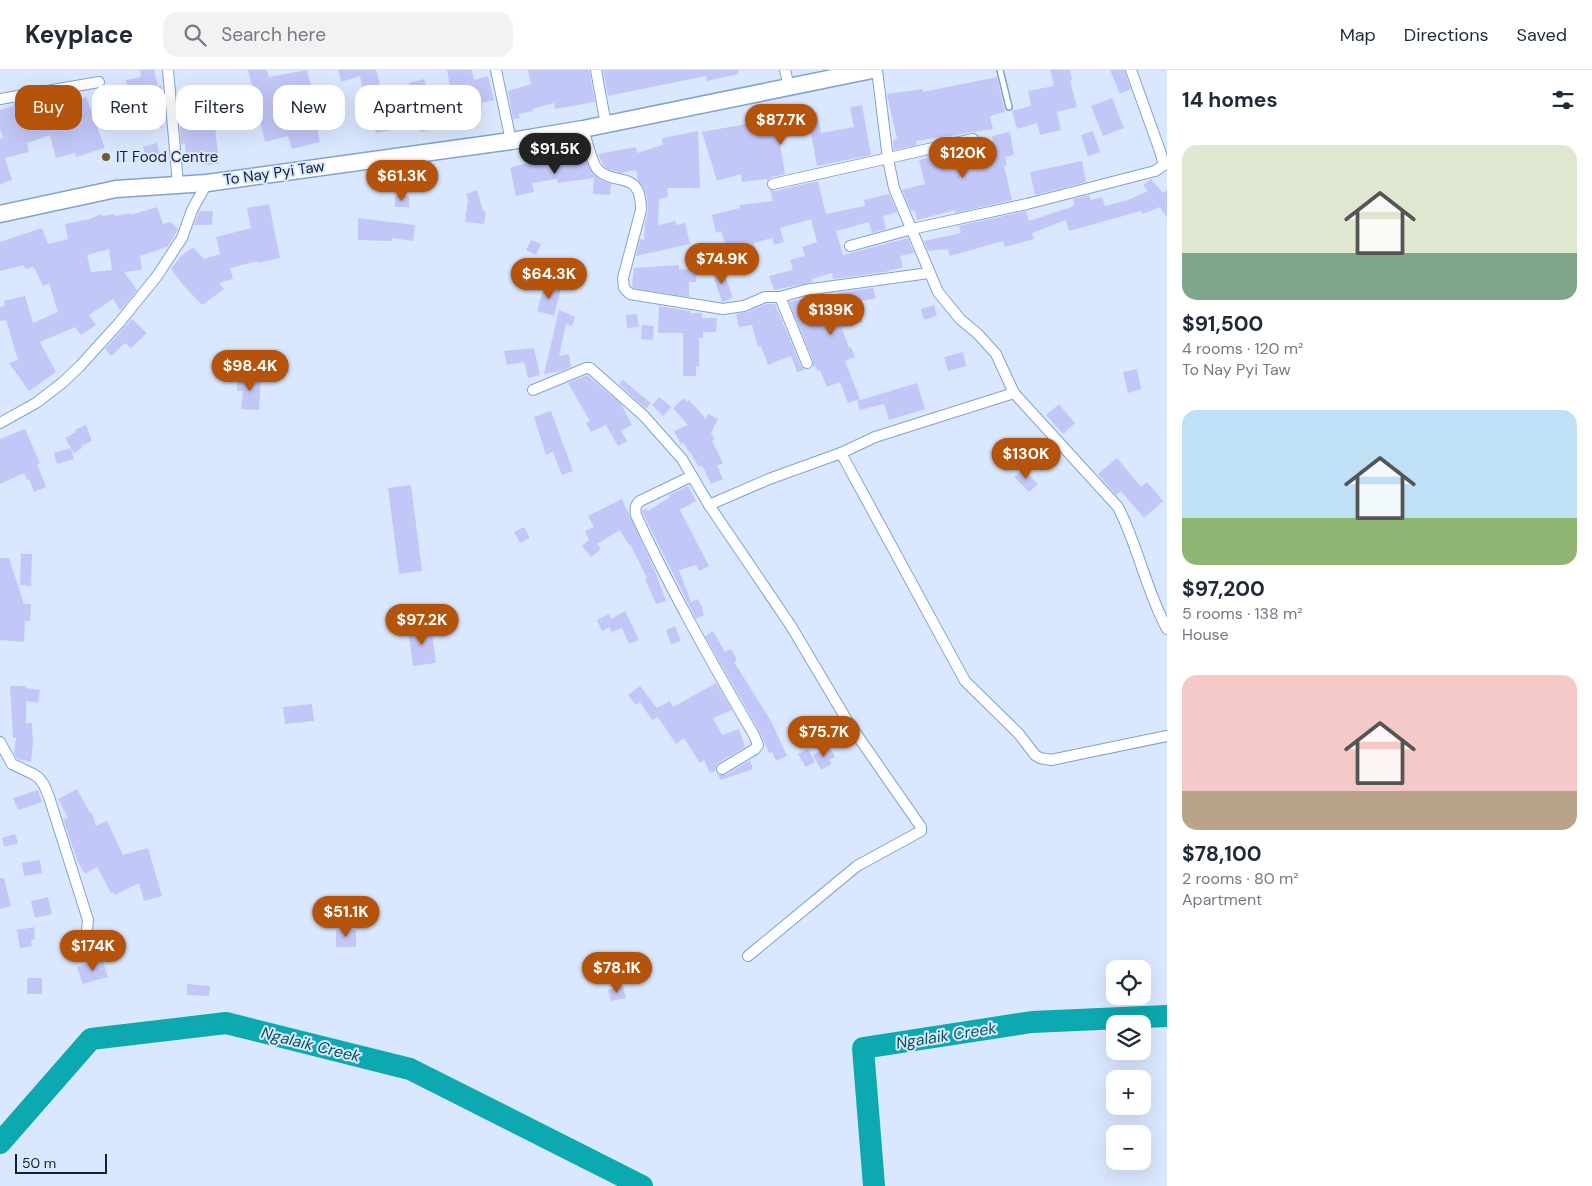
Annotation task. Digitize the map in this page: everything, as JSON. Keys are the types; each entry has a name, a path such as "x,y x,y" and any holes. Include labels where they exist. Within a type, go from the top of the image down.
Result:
{"main road":[{"name":"To Nay Pyi Taw","path":"0,214 116,189 207,183 510,141 583,129 872,70"}],"street":[{"path":"168,70 178,184"},
{"path":"496,70 510,141"},
{"path":"596,70 606,125"},
{"path":"786,70 789,87"},
{"path":"876,70 888,159 894,188 938,292 954,312 996,354 1014,393 1118,507 1128,527 1157,610 1167,630"},
{"path":"850,246 912,229 1027,204 1155,171 1164,165 1131,70"},
{"path":"0,99 99,82"},
{"path":"583,129 596,168 606,175 626,180 637,188 641,198 641,210 623,278 624,288 630,294 723,309 744,306 765,297 780,297 805,290 929,273"},
{"path":"773,184 973,139"},
{"path":"0,423 36,403 62,383 119,323 157,276 182,238 192,210 207,183"},
{"path":"780,297 808,362"},
{"path":"533,390 590,368 644,416 682,459 709,505 791,626 848,722 921,827 921,831 918,834 906,838 857,866 748,956"},
{"path":"709,505 875,437 1014,393"},
{"path":"841,452 964,681 1019,734 1035,755 1051,760 1167,736"},
{"path":"692,476 640,501 635,509 667,579 758,745 755,749 722,769"},
{"path":"0,742 12,764 39,778 49,797 88,920 86,940"}],"lane":[{"path":"1000,70 1009,107"}],"building":[{"path":"140,70 154,70 158,85 127,85 126,80 141,77"},
{"path":"248,70 267,70 269,77 307,70 311,85 273,85 273,130 317,130 320,142 292,149 288,136 265,142 262,130 263,85 252,85"},
{"path":"338,70 376,70 380,85 362,85 360,76 341,82"},
{"path":"447,70 472,70 474,80 488,76 494,100 481,103 481,85 450,85"},
{"path":"528,70 589,70 595,102 555,109 554,103 519,114 520,118 513,119 508,91 531,84"},
{"path":"603,70 738,70 738,74 707,81 706,76 608,96"},
{"path":"1050,70 1070,70 1072,80 1070,81 1077,107 1057,112 1061,130 1040,135 1037,123 1017,129 1012,111 1031,106 1028,91 1054,86"},
{"path":"1110,70 1124,70 1131,89 1120,94"},
{"path":"997,77 1005,112 990,116 993,129 916,141 917,145 894,150 893,140 897,139 887,94 923,89 923,92"},
{"path":"424,79 426,85 409,85 409,83"},
{"path":"86,97 92,113 92,130 98,130 105,148 76,157 75,153 56,158 50,135 27,143 29,152 5,158 12,180 0,184 0,139 3,138 0,129 0,110 15,104 15,130 82,130 82,98"},
{"path":"1112,98 1124,128 1103,136 1091,106"},
{"path":"862,105 871,155 817,166 811,134 779,138 785,174 771,177 767,181 767,179 742,182 741,174 717,181 702,132 757,122 758,126 779,124 779,119 808,116 808,114 817,112 821,133 854,127 850,107"},
{"path":"180,130 215,130 219,164 205,165 204,156 186,158 185,143 181,144"},
{"path":"375,130 390,130 376,133"},
{"path":"698,131 700,188 667,188 668,197 659,199 658,225 675,221 676,225 685,223 690,244 636,256 640,239 644,240 648,211 647,196 638,180 636,170 621,173 608,169 603,165 598,154 636,147 637,153 663,145 662,138"},
{"path":"1093,131 1100,152 1088,156 1081,135"},
{"path":"1010,132 1014,155 1005,157 1007,166 1004,166 1012,200 955,213 955,210 917,220 915,210 911,211 902,190 925,184 919,160 993,141 992,136"},
{"path":"157,143 160,154 146,158 143,147"},
{"path":"585,158 593,174 602,181 611,184 610,195 593,194 594,178 558,183 557,179 532,183 534,192 516,196 510,168 530,162 531,165"},
{"path":"1082,161 1086,182 1035,195 1030,172"},
{"path":"1151,179 1163,193 1167,190 1167,218 1160,207 1143,214 1141,211 1069,231 1066,220 1032,233 1034,239 1005,247 1003,241 950,256 948,249 928,251 924,241 961,233 959,226 1026,211 1029,221 1074,206 1073,199 1089,195 1091,200 1102,197 1105,206 1128,200 1148,191 1143,185"},
{"path":"818,181 826,214 865,206 864,200 889,194 897,212 883,216 886,229 872,233 869,222 836,231 843,255 908,238 914,253 900,256 903,267 885,272 833,279 832,273 812,279 813,282 774,290 769,276 793,270 790,260 805,256 802,247 817,242 811,219 780,228 784,242 774,245 772,238 754,243 756,250 730,258 721,231 716,233 712,215 740,208 739,205 773,201 770,190 775,191"},
{"path":"477,190 483,211 486,212 484,224 465,222 468,200 466,194"},
{"path":"395,196 409,196 409,207 395,207"},
{"path":"269,204 280,258 230,268 233,279 219,283 224,289 202,305 171,269 180,257 193,247 204,259 220,254 216,237 251,228 247,208"},
{"path":"157,207 163,224 171,222 178,229 167,248 140,256 142,270 124,272 137,290 120,310 113,299 89,315 96,325 81,335 75,327 40,342 56,372 29,391 9,363 18,360 6,320 0,321 0,307 5,306 4,301 25,296 33,323 58,312 49,283 43,286 34,267 25,269 24,265 0,271 0,242 42,228 48,244 68,239 65,224 90,219 101,214 102,216 115,214 115,216 130,213 131,215","holes":["109,249 112,270 91,272 87,255"]},
{"path":"199,211 213,211 212,225 194,225"},
{"path":"358,218 415,225 413,241 392,238 392,241 358,240"},
{"path":"531,240 541,244 536,255 526,250"},
{"path":"679,265 679,269 697,270 696,282 689,282 689,297 633,288 632,286 634,268"},
{"path":"723,269 733,298 722,302 712,272"},
{"path":"545,284 561,288 554,316 537,311"},
{"path":"873,288 876,298 857,302 863,322 842,328 849,348 851,347 855,357 845,361 860,399 848,403 840,382 827,387 820,370 817,371 816,366 813,367 813,360 789,302 816,295 823,316 841,311 837,293"},
{"path":"766,304 775,304 801,366 805,370 797,372 791,356 768,365 761,346 758,347 752,325 739,327 736,314 747,312"},
{"path":"934,305 937,316 924,320 921,309"},
{"path":"659,306 690,311 690,313 702,313 702,318 717,318 716,332 703,332 703,338 699,338 699,366 696,366 696,376 683,376 683,333 658,333"},
{"path":"559,310 575,317 572,326 566,324 559,356 569,354 571,367 544,374"},
{"path":"637,314 639,327 627,328 626,315"},
{"path":"132,319 147,333 131,348 125,343 111,356 105,349"},
{"path":"642,325 654,326 653,340 641,339"},
{"path":"534,348 540,375 528,378 524,362 507,365 504,351"},
{"path":"963,352 966,366 948,371 944,357"},
{"path":"1137,369 1141,389 1128,393 1123,372"},
{"path":"587,375 621,404 632,425 621,431 627,441 618,446 606,425 591,432 586,423 590,421 568,383"},
{"path":"237,377 261,377 259,410 241,409 243,391 237,391"},
{"path":"623,380 651,403 646,409 619,384"},
{"path":"917,383 925,409 889,420 884,404 860,410 857,401"},
{"path":"659,397 671,407 663,416 652,405"},
{"path":"684,398 687,402 689,400 706,419 708,414 718,419 711,433 715,440 712,441 723,463 717,466 723,479 711,484 702,465 699,467 683,442 681,444 674,431 688,425 673,408"},
{"path":"1059,404 1075,423 1063,434 1046,415"},
{"path":"551,411 573,471 562,475 553,452 546,455 534,417"},
{"path":"86,425 92,441 81,446 82,448 74,453 65,438 76,432 75,430"},
{"path":"25,429 40,463 37,464 46,487 34,492 29,479 27,480 24,473 0,484 0,439"},
{"path":"71,448 74,459 57,464 54,453"},
{"path":"1117,458 1141,487 1147,482 1163,501 1144,518 1121,491 1116,495 1098,474"},
{"path":"1023,469 1038,484 1029,492 1014,477"},
{"path":"411,485 422,571 399,574 388,488"},
{"path":"688,486 696,501 680,510 709,566 699,571 696,565 679,570 691,602 698,599 703,609 704,615 696,619 642,511 646,508 648,511 670,497 669,495"},
{"path":"622,499 655,571 666,601 656,604 645,579 647,578 630,544 620,530 597,544 601,549 591,557 582,546 589,540 585,531 594,527 588,516"},
{"path":"524,527 530,538 520,543 514,532"},
{"path":"21,554 32,554 31,586 20,585"},
{"path":"0,558 9,558 24,604 31,604 30,621 25,621 24,642 0,640"},
{"path":"625,611 639,640 629,644 622,628 611,632 610,627 602,631 597,620 609,614 611,619"},
{"path":"431,626 436,663 413,666 408,629"},
{"path":"675,626 681,641 671,644 666,630"},
{"path":"713,631 725,652 731,649 737,660 734,662 771,721 787,756 776,761 772,752 769,753 760,732 705,636"},
{"path":"716,683 732,710 713,718 722,735 739,729 745,747 718,763 715,771 710,773 704,760 700,763 684,738 676,744 658,717 652,720 640,702 636,705 628,695 640,686 657,708 670,701 673,707"},
{"path":"10,686 26,686 26,688 40,690 38,703 26,701 26,723 32,723 33,743 31,762 17,759 14,753 16,738 13,738"},
{"path":"312,704 314,721 285,724 283,707"},
{"path":"829,746 835,757 829,760 832,764 821,770 813,755"},
{"path":"808,749 815,762 806,767 798,754"},
{"path":"750,760 753,769 721,780 718,775 726,775"},
{"path":"77,789 90,813 92,813 96,826 107,821 123,855 148,848 162,896 144,901 139,883 115,895 113,892 111,893 97,867 85,874 77,860 63,819 68,818 58,799"},
{"path":"38,790 42,802 18,810 13,798"},
{"path":"15,834 18,843 4,847 2,838"},
{"path":"40,860 42,873 24,876 22,863"},
{"path":"0,878 4,878 11,906 0,909"},
{"path":"48,897 52,914 35,918 31,901"},
{"path":"34,927 35,939 31,940 32,946 20,948 17,930"},
{"path":"336,930 356,930 356,947 336,947"},
{"path":"101,931 107,950 95,954 92,944 94,933"},
{"path":"102,959 108,977 83,984 77,967"},
{"path":"27,978 42,978 42,994 27,994"},
{"path":"187,984 210,986 209,996 187,995"},
{"path":"623,986 626,998 611,1001 608,990"}],"waterway":[{"name":"Ngalaik Creek","path":"874,1186 863,1048 1032,1022 1167,1016"},
{"name":"Ngalaik Creek","path":"0,1143 91,1039 226,1023 410,1069 642,1186"}],"place":[{"name":"IT Food Centre","path":"106,157"}]}
